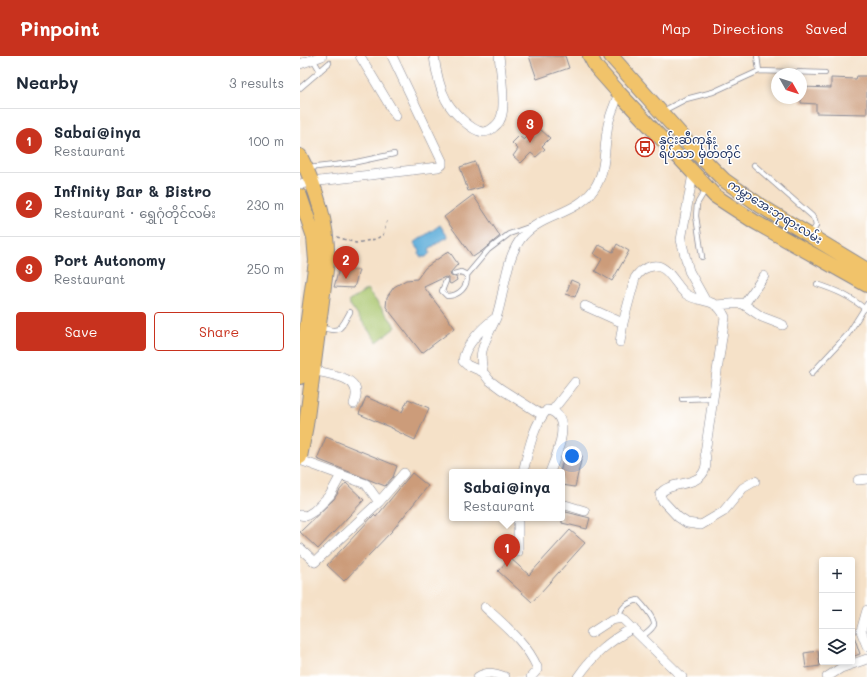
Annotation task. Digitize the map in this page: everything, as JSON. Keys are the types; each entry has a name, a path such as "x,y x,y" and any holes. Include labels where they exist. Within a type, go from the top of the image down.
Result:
{"main road":[{"name":"ကမ္ဘာအေးဘုရားလမ်း","path":"590,56 596,67 619,93 715,196 743,215 867,285"},
{"name":"ကမ္ဘာအေးဘုရားလမ်း","path":"610,56 699,155 724,180 761,206 867,270"},
{"path":"632,107 657,107"},
{"path":"300,457 306,425 328,246 326,233 305,183 303,162"},
{"path":"300,196 314,237 316,261 300,377"},
{"path":"743,215 761,206"},
{"path":"817,257 826,244"}],"street":[{"path":"360,56 396,116"},
{"path":"305,183 438,167 442,165 442,162 392,56"},
{"path":"434,56 436,72 447,101 456,113 469,125 484,132 490,130 497,124 502,113 502,89 499,56"},
{"path":"300,62 315,57"},
{"path":"482,372 482,352 496,318 507,270 516,248 523,235 537,224 575,207 590,195 601,174 605,156 607,129 619,93"},
{"path":"693,174 681,240 689,271 705,300"},
{"path":"620,342 623,323 635,278 638,273 653,265 667,270 685,294 705,300 721,310 724,317 706,453 706,468 697,478 662,491 660,494 662,500 678,517 687,523 701,525 723,512 743,488 755,481"},
{"path":"743,304 749,299 764,276"},
{"path":"715,305 743,304 762,317 783,324"},
{"path":"585,306 623,323"},
{"path":"496,318 481,330 471,342 463,357 463,361 466,365 482,372 489,380 501,389 542,415"},
{"path":"313,370 344,378 355,385 357,391 354,404"},
{"path":"552,411 575,382"},
{"path":"524,469 531,442 542,415 547,410 552,411 562,426 560,445 551,469"},
{"path":"300,460 366,484 379,502"},
{"path":"300,548 315,562 379,502 404,473"},
{"path":"300,515 306,516 314,511 330,495 341,475"},
{"path":"565,505 585,511"},
{"path":"518,521 518,552"},
{"path":"485,607 519,638 527,648 537,667 537,670 531,677"},
{"path":"867,610 861,631 867,646"},
{"path":"591,633 611,620 622,618 682,677"},
{"path":"578,677 596,654 615,638 633,628"},
{"path":"827,677 840,668 867,659"},
{"path":"478,677 485,673 505,677"}],"lane":[{"path":"757,56 759,72"},
{"path":"315,57 320,71"},
{"path":"300,88 329,63"},
{"path":"657,107 713,92 759,72 824,73"},
{"path":"303,162 352,163 394,154"},
{"path":"754,165 812,216 816,221 816,226 811,235"},
{"path":"702,257 696,216 698,204 706,187"},
{"path":"446,281 442,291 447,296 453,296 460,292 465,287 467,275 488,250 509,234 537,224"},
{"path":"454,274 461,272 467,275"},
{"path":"812,373 848,334 866,306 843,293 816,284"},
{"path":"319,327 332,331 337,330 340,328 350,312"},
{"path":"682,399 713,398"},
{"path":"618,619 619,612 627,603 638,600 648,611 654,622 654,625 650,631 642,637"}],"path":[{"path":"326,233 360,243 376,239 383,235 387,221"}],"green space":[{"path":"367,289 396,327 377,342 348,302"}],"water":[{"path":"440,225 448,237 429,249 430,253 426,257 421,257 419,254 420,251 414,243"}],"building":[{"path":"529,56 565,56 569,68 537,79"},
{"path":"857,76 867,76 867,114 816,113 816,104 807,103 807,87 831,88 831,78 856,79"},
{"path":"540,129 550,138 542,146 545,149 536,157 531,153 521,163 513,156 518,149 512,143 519,136 524,140 530,134 532,135"},
{"path":"475,162 483,187 468,191 460,167"},
{"path":"473,195 500,236 473,257 444,217"},
{"path":"617,244 629,251 612,281 595,271 602,259 594,254 599,245 613,252"},
{"path":"449,251 458,264 450,273 451,276 456,277 457,280 451,284 449,283 449,278 445,277 424,287 455,328 422,353 386,307 387,297 394,287 406,280 417,279 425,268"},
{"path":"339,269 359,270 354,288 334,287"},
{"path":"571,280 580,284 575,297 566,294"},
{"path":"366,397 402,412 408,399 429,408 415,440 359,414"},
{"path":"326,437 397,466 393,477 385,486 317,459"},
{"path":"566,451 582,456 575,487 565,485 565,469 561,469"},
{"path":"412,473 428,486 392,531 344,581 327,565 374,515 376,517"},
{"path":"346,483 364,500 318,549 300,532 334,499"},
{"path":"565,512 590,518 587,529 562,523 562,521 565,521"},
{"path":"570,530 585,543 532,602 498,571 510,558 529,575"},
{"path":"855,639 860,654 855,656"},
{"path":"818,651 820,666 806,668 804,653"}],"place":[{"name":"Port Autonomy","path":"530,143"},
{"name":"နှင်းဆီကုန်း ရိပ်သာ မှတ်တိုင်","path":"645,147"},
{"name":"Infinity Bar & Bistro","path":"346,279"},
{"name":"Sabai@inya","path":"507,567"}]}
